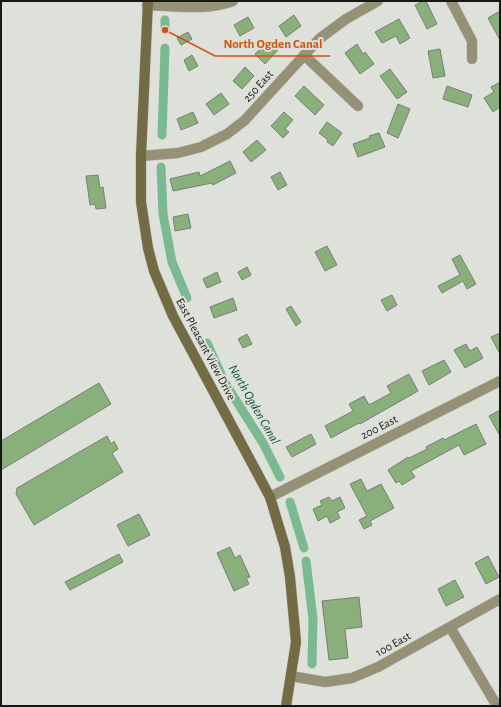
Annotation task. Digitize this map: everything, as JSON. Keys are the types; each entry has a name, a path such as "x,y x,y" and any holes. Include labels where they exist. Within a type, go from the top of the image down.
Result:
{"street":[{"path":"148,3 198,7 223,4 233,1"},
{"name":"250 East","path":"141,156 178,153 202,147 227,134 245,120 319,39 346,19 378,1"},
{"path":"451,1 472,41 472,59"},
{"name":"East Pleasant View Drive","path":"148,3 141,156 142,202 148,248 162,292 184,338 270,497 285,547 290,577 296,642 286,706"},
{"path":"304,55 358,106"},
{"name":"200 East","path":"270,497 500,381"},
{"name":"100 East","path":"291,676 325,682 352,678 378,667 500,599"},
{"path":"450,627 497,706"}],"building":[{"path":"426,1 437,24 427,29 415,5"},
{"path":"500,11 500,40 488,18"},
{"path":"294,15 301,26 286,37 279,26"},
{"path":"248,17 254,28 240,36 234,25"},
{"path":"399,19 410,38 400,44 396,36 382,43 375,32"},
{"path":"188,32 192,39 181,45 177,38"},
{"path":"268,41 278,50 265,64 255,54"},
{"path":"357,44 363,54 365,52 374,64 360,74 345,53"},
{"path":"440,49 445,76 433,78 428,51"},
{"path":"192,55 198,66 189,71 184,60"},
{"path":"245,67 254,76 242,89 233,81"},
{"path":"390,69 407,92 397,99 380,76"},
{"path":"500,82 500,107 493,112 484,98 494,92 491,87"},
{"path":"304,86 324,105 315,115 295,96"},
{"path":"447,86 472,95 468,107 443,99"},
{"path":"221,93 229,104 214,115 206,104"},
{"path":"398,104 410,109 398,138 387,133"},
{"path":"193,112 198,123 181,130 177,119"},
{"path":"284,112 293,120 285,129 289,132 283,138 271,126"},
{"path":"327,122 342,133 333,146 319,133"},
{"path":"379,133 385,147 358,157 353,144"},
{"path":"257,140 266,150 251,162 243,152"},
{"path":"230,161 236,173 213,185 212,183 173,191 170,179 199,172 200,176"},
{"path":"280,172 287,185 278,190 271,177"},
{"path":"98,175 100,188 103,187 106,208 96,209 95,204 90,205 86,176"},
{"path":"188,214 191,228 175,231 173,217"},
{"path":"327,246 337,265 325,271 315,252"},
{"path":"460,255 476,284 467,289 463,281 442,293 438,286 460,275 452,259"},
{"path":"247,267 251,275 242,280 238,272"},
{"path":"217,272 221,282 207,288 203,279"},
{"path":"392,295 397,305 387,311 381,300"},
{"path":"233,298 237,310 214,318 210,307"},
{"path":"291,306 301,322 296,326 286,309"},
{"path":"500,333 500,354 491,337"},
{"path":"247,334 252,344 243,348 238,339"},
{"path":"466,344 470,351 477,347 483,358 465,368 454,350"},
{"path":"444,360 451,372 429,385 422,371"},
{"path":"409,374 418,391 360,424 359,423 331,438 325,426 353,411 349,404 364,396 369,405 391,393 387,386"},
{"path":"99,383 111,404 1,470 1,441"},
{"path":"500,410 500,436 489,416"},
{"path":"476,424 486,444 464,455 459,445 411,471 415,477 402,485 399,481 396,483 388,470 408,457 409,458 427,449 426,447 443,438 444,440"},
{"path":"311,434 316,444 292,457 286,447"},
{"path":"107,436 111,444 114,441 118,449 112,453 123,472 34,525 16,494 17,488"},
{"path":"361,479 367,491 381,484 394,508 370,521 372,525 364,529 359,520 367,516 350,484"},
{"path":"329,497 332,501 340,497 345,508 337,512 340,518 330,523 327,516 318,521 313,509 322,505 320,501"},
{"path":"139,514 150,535 128,546 117,525"},
{"path":"230,547 235,558 240,555 250,577 246,578 249,584 234,591 217,553"},
{"path":"119,554 123,562 70,590 65,582"},
{"path":"488,556 499,577 486,584 475,563"},
{"path":"455,580 464,597 446,606 438,589"},
{"path":"359,597 362,627 345,629 348,658 329,660 322,601"}],"waterway":[{"name":"North Ogden Canal","path":"165,20 165,30"},
{"name":"North Ogden Canal","path":"162,135 165,48"},
{"name":"North Ogden Canal","path":"161,167 163,214 172,262 187,298"},
{"name":"North Ogden Canal","path":"207,343 225,383 263,443 280,477"},
{"name":"North Ogden Canal","path":"290,502 304,548"},
{"name":"North Ogden Canal","path":"306,561 313,619 312,664"}],"place":[{"name":"North Ogden Canal","path":"165,30"}]}
